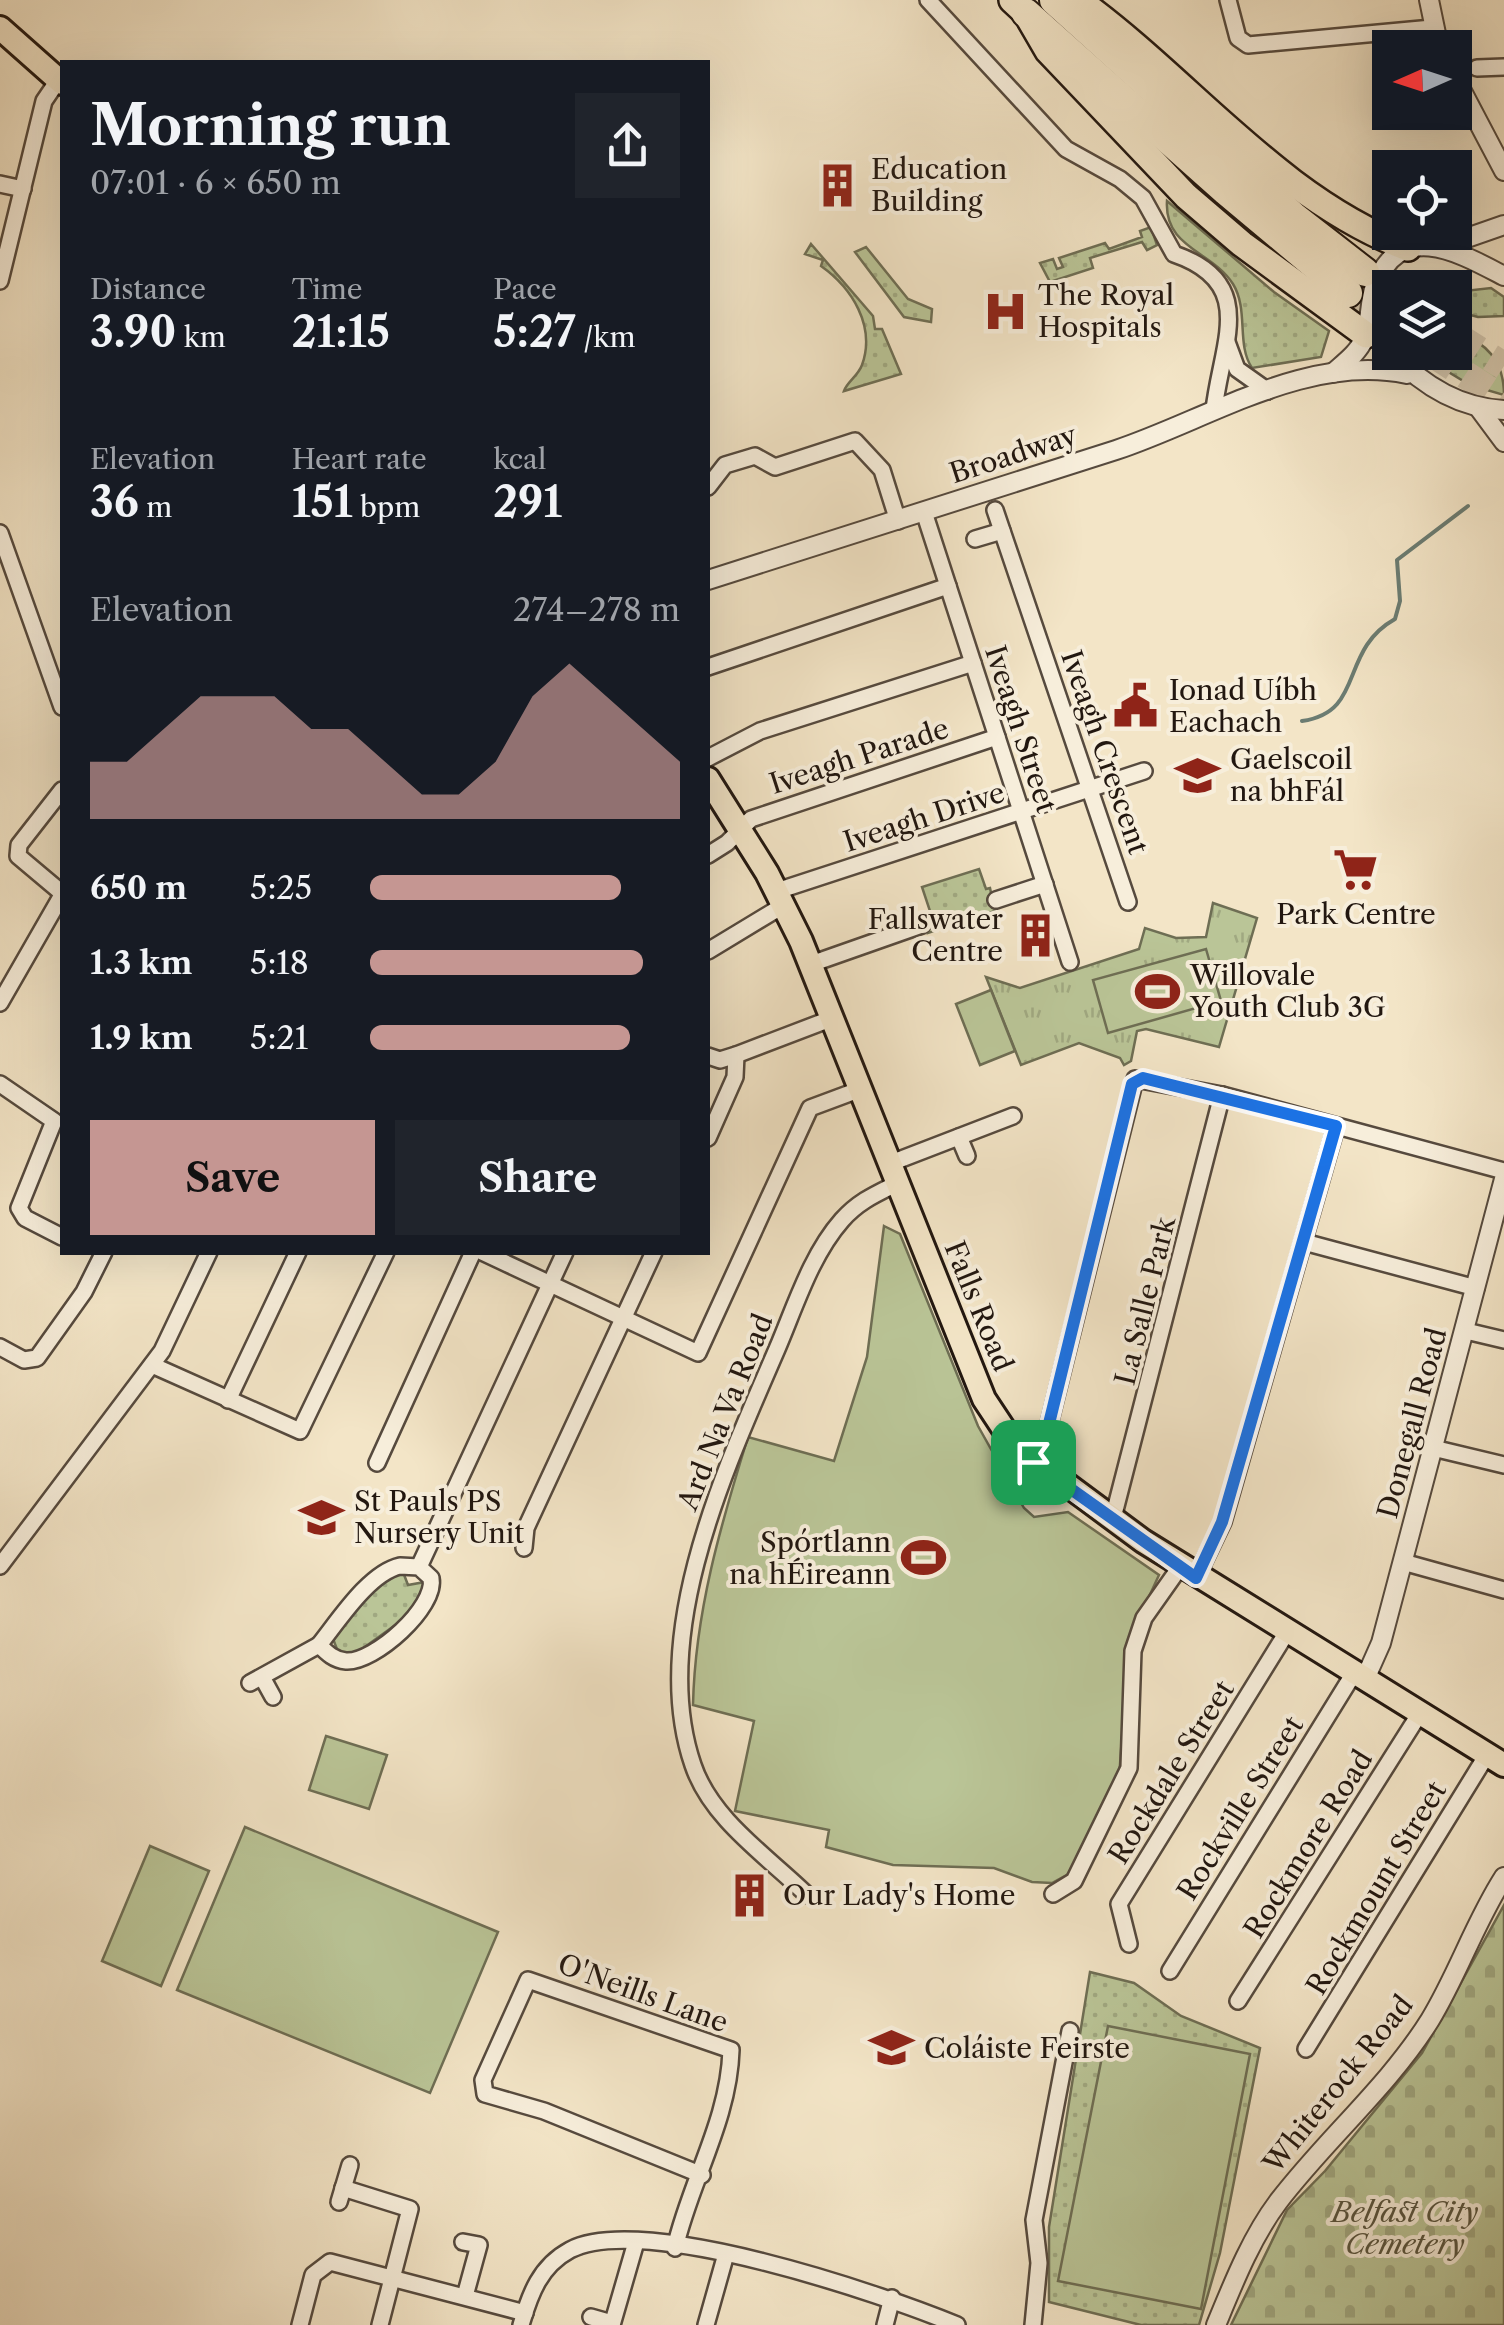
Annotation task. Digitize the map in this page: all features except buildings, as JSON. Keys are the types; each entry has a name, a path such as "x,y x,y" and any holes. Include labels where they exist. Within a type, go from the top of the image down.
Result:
{"highway":[{"path":"1019,7 1226,192 1357,282 1293,216 1054,0"},
{"path":"1078,0 1312,198 1372,234"},
{"path":"1019,7 1048,51 1186,196 1366,334"}],"main road":[{"path":"0,28 60,80"},
{"name":"Falls Road","path":"710,782 781,898 811,964 994,1418 1033,1462 1188,1572 1497,1758"}],"street":[{"path":"928,0 1066,150 1132,187 1154,212 1174,254 1193,260 1219,282 1230,316 1214,410"},
{"path":"1228,0 1238,38 1248,45 1432,28 1430,0"},
{"path":"1477,68 1504,67"},
{"path":"0,280 44,100 60,82"},
{"path":"1472,109 1502,163"},
{"path":"0,184 22,189"},
{"path":"1484,234 1504,216"},
{"path":"1472,238 1504,225"},
{"path":"1332,374 1366,334 1380,274 1408,250"},
{"path":"1447,250 1504,276"},
{"path":"1366,334 1372,338"},
{"path":"1227,342 1237,369 1268,391"},
{"name":"Broadway","path":"710,579 1182,428 1214,410 1268,391 1332,374 1374,368 1408,374"},
{"path":"1405,370 1478,407 1504,410"},
{"path":"1478,407 1504,442"},
{"path":"710,485 726,466 755,456 775,468 856,441 882,470 898,521"},
{"name":"Iveagh Crescent","path":"994,510 1128,902"},
{"name":"Iveagh Street","path":"924,512 1070,962"},
{"path":"974,540 1002,531"},
{"path":"0,533 60,701"},
{"path":"710,666 948,586"},
{"path":"710,757 760,731 973,663"},
{"name":"Iveagh Parade","path":"710,853 751,818 997,737"},
{"name":"Iveagh Drive","path":"710,950 781,898 1144,771"},
{"path":"60,793 19,845 18,856 60,892"},
{"path":"996,900 1045,884"},
{"path":"0,1003 60,898"},
{"path":"811,964 922,926"},
{"path":"710,1057 720,1060 736,1055 833,1018"},
{"path":"710,1133 735,1077 736,1055"},
{"path":"1033,1462 1044,1444 1136,1079 1222,1095 1504,1171"},
{"path":"0,1084 54,1121 18,1208 26,1218 60,1237"},
{"path":"488,1255 698,1353 810,1108 861,1089"},
{"name":"La Salle Park","path":"1113,1518 1222,1095"},
{"name":"Ard Na Va Road","path":"807,1895 708,1801 692,1763 680,1687 700,1538 739,1432 828,1238 894,1173 959,1137 1013,1116"},
{"path":"1053,1894 1074,1880 1128,1768 1133,1650 1144,1618 1188,1572 1222,1522 1336,1126"},
{"path":"959,1137 967,1156"},
{"name":"Donegall Road","path":"1359,1676 1381,1644 1476,1288 1500,1215 1504,1180"},
{"path":"1304,1242 1476,1288"},
{"path":"0,1347 24,1360 37,1358 84,1292 99,1255"},
{"path":"0,1566 152,1366 208,1255"},
{"path":"228,1400 297,1255"},
{"path":"152,1366 293,1430 304,1428 385,1255"},
{"path":"376,1462 471,1255"},
{"path":"419,1567 564,1255"},
{"path":"524,1548 526,1528 653,1255"},
{"path":"1466,1331 1504,1340"},
{"path":"1433,1448 1504,1465"},
{"path":"1403,1562 1504,1590"},
{"path":"273,1697 256,1680 319,1645 385,1570 419,1567 431,1578 431,1595 405,1626 354,1661 336,1659 319,1645"},
{"name":"Rockdale Street","path":"1129,1944 1119,1904 1286,1632"},
{"name":"Rockville Street","path":"1170,1970 1359,1676"},
{"name":"Rockmore Road","path":"1238,2001 1420,1713"},
{"name":"Rockmount Street","path":"1306,2049 1497,1758"},
{"name":"Whiterock Road","path":"1216,2325 1261,2228 1278,2202 1378,2088 1431,2018 1504,1877"},
{"name":"O'Neills Lane","path":"675,2248 682,2214 702,2175 731,2057 728,2046 607,2011 528,1980 483,2080 485,2094 544,2112 702,2175"},
{"path":"1033,2325 1038,2264 1034,2220 1070,2031"},
{"path":"350,2165 341,2195 410,2208 380,2325"},
{"path":"463,2242 478,2245 465,2296"},
{"path":"591,2317 612,2324 636,2242"},
{"path":"300,2325 313,2275 330,2262 465,2296 523,2319 540,2274 582,2245 636,2242 752,2257 892,2298 957,2325"},
{"path":"706,2325 726,2254"},
{"path":"884,2325 892,2298"}],"green space":[{"path":"1167,201 1274,292 1329,331 1321,357 1252,368 1233,284 1173,229"},
{"path":"1151,227 1157,245 1147,250 1142,242 1090,258 1093,268 1050,282 1040,263 1053,259 1057,269 1063,267 1059,258 1105,243 1109,249 1142,237 1140,231"},
{"path":"811,244 873,316 875,329 882,329 901,374 844,391 862,365 866,350 863,322 842,285 821,266 823,260 805,254"},
{"path":"866,247 908,299 932,309 931,322 904,317 855,252"},
{"path":"1491,288 1504,297 1504,316 1472,315 1472,290"},
{"path":"1472,339 1497,362 1504,395 1470,385 1445,370 1472,370"},
{"path":"979,869 986,889 990,888 995,911 928,933 931,914 922,887"},
{"path":"1213,903 1257,918 1219,1047 1146,1029 1137,1031 1131,1061 1124,1065 1120,1058 1079,1043 1021,1065 986,977 1020,988 1139,949 1145,928 1176,938 1206,937"},
{"name":"Willovale Youth Club 3G","path":"1206,949 1221,1001 1108,1033 1093,980"},
{"path":"991,990 1015,1051 980,1065 956,1004"},
{"name":"Spórtlann na hÉireann","path":"884,1226 900,1234 978,1426 1024,1508 1034,1517 1068,1512 1159,1575 1129,1640 1119,1778 1072,1872 1052,1883 1032,1882 994,1868 893,1865 826,1847 829,1830 735,1811 754,1721 693,1705 704,1602 748,1437 834,1461 867,1357"},
{"path":"403,1572 408,1585 425,1582 412,1613 355,1654 338,1652 332,1636 390,1574"},
{"path":"326,1736 387,1755 369,1809 309,1790"},
{"path":"245,1827 498,1932 430,2093 177,1990"},
{"path":"150,1846 209,1871 161,1986 102,1961"},
{"name":"Belfast City Cemetery","path":"1504,1905 1504,2325 1231,2325 1287,2210 1325,2171 1422,2053"},
{"path":"1090,1972 1134,1983 1181,2016 1260,2048 1220,2253 1199,2325 1141,2325 1049,2302 1049,2227"},
{"path":"1108,2026 1250,2054 1201,2309 1058,2281"}],"waterway":[{"path":"1302,721 1336,706 1365,647 1395,619 1400,601 1397,560 1468,506"}],"tunnel":[{"path":"1365,272 1372,277"},
{"path":"1348,293 1372,310"},
{"path":"1472,346 1504,366"},
{"path":"1458,370 1504,400"}],"place":[{"name":"Education Building","path":"838,185"},
{"name":"The Royal Hospitals","path":"1005,311"},
{"name":"Ionad Uíbh Eachach","path":"1136,706"},
{"name":"Gaelscoil na bhFál","path":"1197,775"},
{"name":"Park Centre","path":"1356,869"},
{"name":"Fallswater Centre","path":"1036,935"},
{"name":"Willovale Youth Club 3G","path":"1157,991"},
{"name":"St Pauls PS Nursery Unit","path":"321,1517"},
{"name":"Spórtlann na hÉireann","path":"924,1558"},
{"name":"Our Lady's Home","path":"750,1895"},
{"name":"Coláiste Feirste","path":"891,2048"}],"route":[{"path":"1136,1079 1222,1095 1336,1126 1222,1522 1196,1578 1033,1462 1044,1444 1136,1079"}]}
